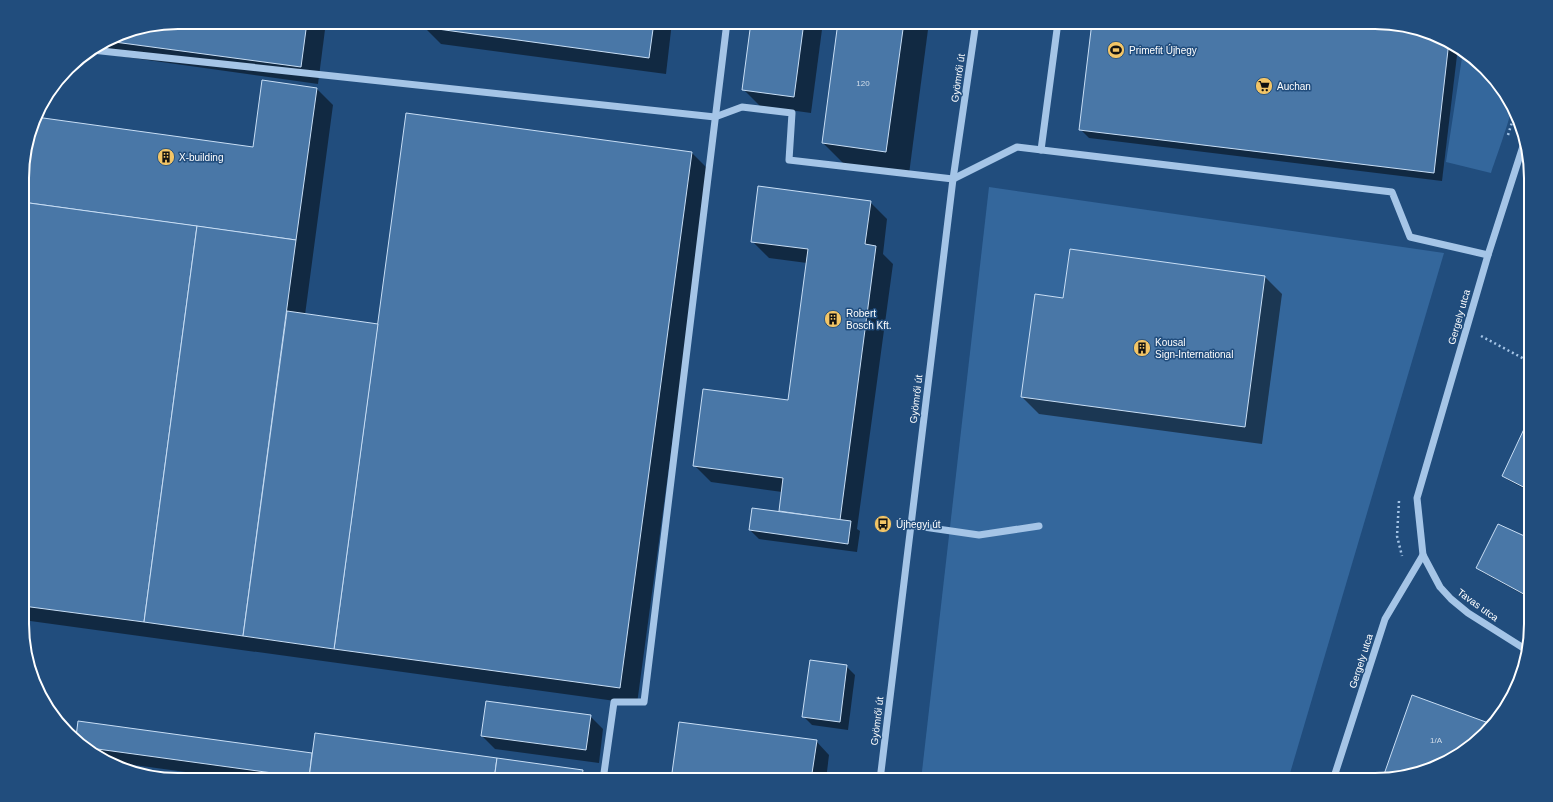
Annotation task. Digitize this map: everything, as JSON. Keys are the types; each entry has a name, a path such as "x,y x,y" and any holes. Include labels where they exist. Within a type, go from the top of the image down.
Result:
{"street":[{"path":"605,773 614,702 644,702 726,29"},
{"name":"Gyömrői út","path":"881,773 953,179 975,29"},
{"path":"1041,150 1057,29"},
{"path":"100,51 715,116 742,107 792,112 789,160 953,179 1017,147 1392,192 1410,237 1488,255"},
{"name":"Gergely utca","path":"1417,498 1488,255 1521,151"},
{"name":"Tavas utca","path":"1417,498 1423,556 1440,587 1451,599 1468,613 1522,647"},
{"path":"910,525 980,535 1039,526"},
{"name":"Gergely utca","path":"1335,773 1385,619 1423,556"}],"path":[{"path":"1479,335 1524,359"}],"shaded area":[{"path":"1462,57 1493,87 1510,115 1491,173 1446,162"},
{"path":"989,187 1444,253 1290,773 922,773"}],"building":[{"path":"168,29 306,29 301,67 116,42 139,34"},
{"path":"438,29 653,29 649,58"},
{"path":"750,29 803,29 794,97 742,90"},
{"path":"837,29 903,29 886,152 822,143"},
{"name":"Auchan","path":"1091,29 1385,29 1414,34 1432,40 1448,48 1434,173 1079,130"},
{"name":"X-building","path":"262,80 317,88 296,240 29,203 30,158 34,139 41,118 253,147"},
{"path":"406,113 692,152 620,688 334,649"},
{"name":"Robert Bosch Kft.","path":"758,186 871,201 865,244 876,246 840,520 779,511 783,478 693,466 703,389 788,400 808,249 751,242"},
{"path":"29,203 197,226 144,622 29,607"},
{"path":"197,226 296,240 243,636 144,622"},
{"name":"Kousal Sign-International","path":"1070,249 1265,276 1245,427 1021,397 1035,294 1063,298"},
{"path":"287,311 378,324 334,649 243,636"},
{"path":"1524,429 1524,487 1502,476"},
{"path":"752,508 851,521 848,544 749,530"},
{"path":"1498,524 1524,536 1524,594 1476,568"},
{"path":"810,660 847,665 840,722 802,717"},
{"path":"1412,695 1487,722 1466,742 1441,758 1414,768 1384,773"},
{"path":"486,701 591,715 586,750 481,736"},
{"path":"78,721 312,753 310,773 272,773 96,749 77,733"},
{"path":"679,722 817,740 812,773 672,773"},
{"path":"315,733 497,758 495,773 310,773"},
{"path":"497,758 583,770 583,773 495,773"}],"place":[{"name":"Primefit Újhegy","path":"1116,50"},
{"name":"Auchan","path":"1264,86"},
{"name":"X-building","path":"166,157"},
{"name":"Robert Bosch Kft.","path":"833,319"},
{"name":"Kousal Sign-International","path":"1142,348"},
{"name":"Újhegyi út","path":"883,524"}]}
